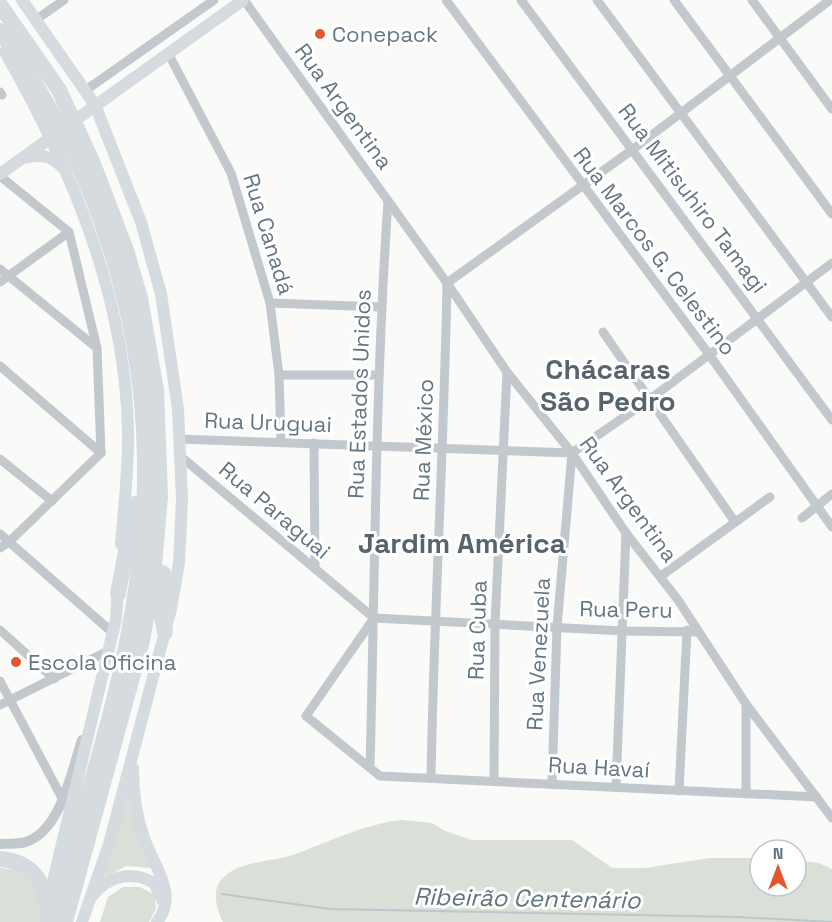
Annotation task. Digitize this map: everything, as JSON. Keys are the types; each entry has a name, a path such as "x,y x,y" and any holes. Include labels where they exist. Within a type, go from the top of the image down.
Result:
{"highway":[{"path":"0,5 59,90 92,161 126,250 140,298 156,390 159,423 160,496 157,539 142,641 65,922"},
{"path":"0,31 48,104 94,201 123,286 147,445 143,537 134,608 101,748 49,922"},
{"path":"118,594 136,499 141,398"},
{"path":"159,423 164,450 166,501 162,587 165,632"},
{"path":"0,859 9,860 32,870 42,884 48,903 49,922"}],"main road":[{"path":"22,0 86,90 91,108 106,134 141,222 154,266 169,336 180,439 182,499 179,563 165,632 109,844 87,902 82,922"},
{"path":"0,175 55,133 243,0"},
{"path":"0,45 55,133 68,176 110,291 123,373 128,452 113,633 57,855 48,903"},
{"path":"106,134 107,112 117,90"},
{"path":"19,159 38,156 51,158 62,166 68,176"},
{"path":"134,743 133,781 137,811 152,859 164,881 164,906 157,922"},
{"path":"87,902 108,881 133,875 154,883 164,906"}],"street":[{"path":"38,20 64,0"},
{"name":"Rua Argentina","path":"243,0 447,283 507,372 572,453 626,533 661,576 746,704 832,818"},
{"name":"Rua Marcos G. Celestino","path":"446,0 708,353 832,527"},
{"name":"Rua Mitisuhiro Tamagi","path":"521,0 758,317 832,420"},
{"path":"597,0 832,317"},
{"path":"674,0 832,214"},
{"path":"752,0 832,109"},
{"path":"86,90 211,1"},
{"path":"447,283 632,150 829,2"},
{"name":"Rua Canadá","path":"168,53 231,173 270,303 279,375 281,441"},
{"path":"0,175 69,232 97,348 101,453 0,548"},
{"name":"Rua Estados Unidos","path":"370,768 376,446 381,307 388,201"},
{"path":"4,279 69,232"},
{"path":"572,453 650,399 708,353 832,263"},
{"path":"0,269 4,279 97,348"},
{"name":"Rua México","path":"431,777 434,620 444,448 447,283"},
{"path":"270,303 381,307"},
{"path":"603,332 735,522"},
{"path":"0,366 101,453"},
{"name":"Rua Cuba","path":"494,781 495,624 505,452 507,372"},
{"path":"279,375 379,375"},
{"name":"Rua Uruguai","path":"180,439 572,453"},
{"path":"314,443 315,569"},
{"name":"Rua Venezuela","path":"552,784 557,627 572,453"},
{"name":"Rua Paraguai","path":"179,455 374,618"},
{"path":"0,459 52,501"},
{"path":"802,518 832,494"},
{"path":"661,576 770,497"},
{"path":"616,787 626,533"},
{"path":"0,534 113,633"},
{"path":"370,768 306,716 374,618"},
{"name":"Rua Peru","path":"374,618 623,631 687,630 698,632"},
{"path":"0,630 54,679"},
{"path":"679,791 687,630"},
{"path":"0,705 108,651"},
{"path":"0,681 63,800"},
{"path":"0,844 30,841 46,828 63,800 101,682"},
{"path":"746,704 746,794"},
{"name":"Rua Havaí","path":"370,768 380,776 817,798"}],"shaded area":[{"path":"130,789 152,868 126,866 104,878"},
{"path":"401,820 432,823 445,831 472,840 572,840 612,868 645,868 709,858 748,858 748,898 808,898 808,862 819,863 832,869 832,922 223,922 216,895 219,884 229,873 247,865 287,857 361,829"},
{"path":"0,868 21,871 35,882 44,922 0,922"},
{"path":"123,887 140,887 155,895 156,909 149,922 100,922 108,897"}],"waterway":[{"name":"Ribeirão Centenário","path":"222,894 330,909 737,917 832,922"}],"place":[{"name":"Conepack","path":"320,34"},
{"name":"Escola Oficina","path":"16,662"}],"district":[{"name":"Chácaras São Pedro","path":"608,385"},
{"name":"Jardim América","path":"462,543"}]}
